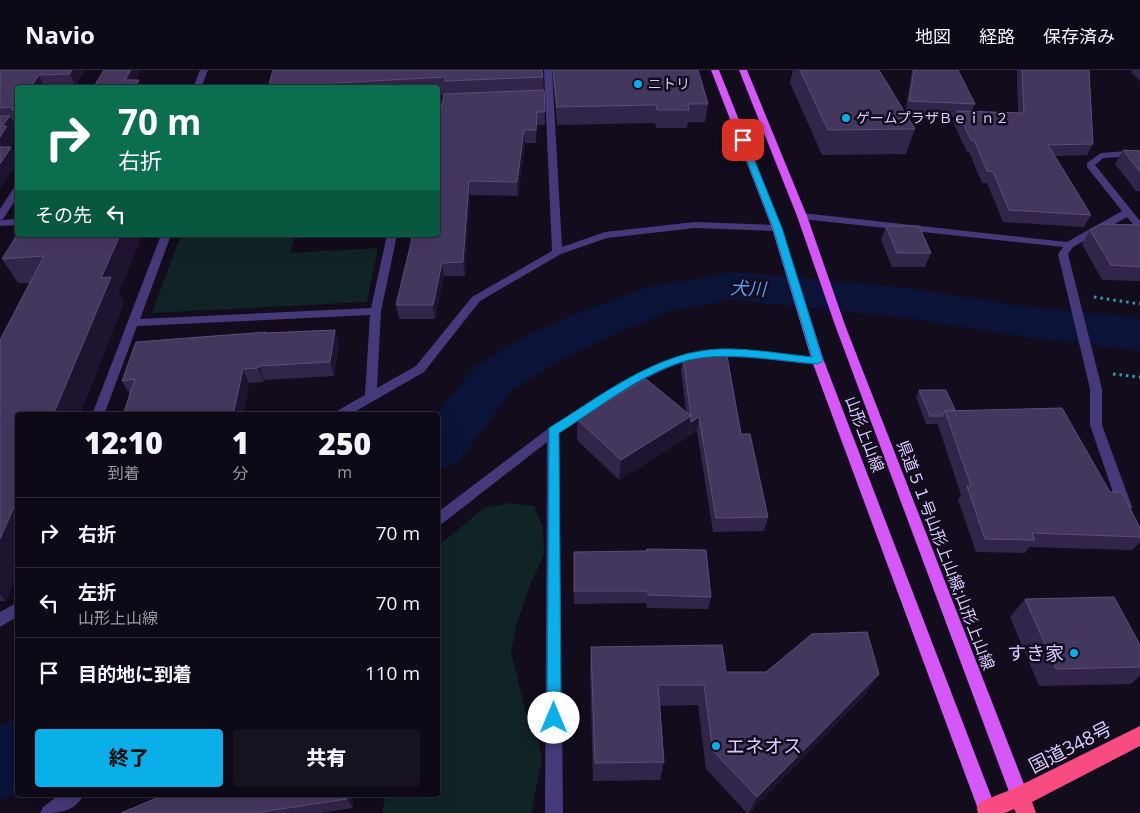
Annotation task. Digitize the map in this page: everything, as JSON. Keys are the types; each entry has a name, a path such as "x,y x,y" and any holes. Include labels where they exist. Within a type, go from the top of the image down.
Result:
{"highway":[{"name":"国道348号","path":"988,811 1023,805 1140,736"}],"main road":[{"name":"山形上山線","path":"715,70 777,228 818,361 949,703 988,811"},
{"path":"743,70 802,216"},
{"name":"県道５１号山形上山線;山形上山線","path":"802,216 840,325 1023,805"}],"lane":[{"path":"198,85 204,70"},
{"path":"548,70 545,98 557,252"},
{"path":"0,125 15,124"},
{"path":"1140,153 1101,156 1090,165 1140,227"},
{"path":"0,216 15,193"},
{"path":"1128,212 1069,245 1063,254 1096,389 1096,425 1130,517"},
{"path":"802,216 1069,245"},
{"path":"0,223 15,222"},
{"path":"344,412 420,369 476,299 557,252 605,235 695,225 777,228"},
{"path":"99,412 165,237"},
{"path":"371,396 376,311 392,237"},
{"path":"133,323 376,311"},
{"path":"440,517 553,431 644,375 687,357 720,353 818,361"},
{"path":"553,431 554,813"},
{"path":"0,620 15,610"},
{"path":"49,813 71,797"}],"path":[{"path":"1072,293 1140,304"}],"green space":[{"path":"180,237 294,237 290,253 378,248 367,302 152,313"},
{"path":"510,503 534,506 543,528 544,554 529,588 516,626 511,652 526,714 537,735 542,759 531,813 382,813 386,797 440,797 440,544 484,508"}],"building":[{"path":"0,70 72,70 70,74 39,75 32,85 15,85 15,109 13,111 11,107 0,108"},
{"path":"104,70 131,70 125,80 139,80 136,85 95,85"},
{"path":"273,70 542,70 543,77 445,81 446,77 336,83 336,85 269,85"},
{"path":"553,70 698,70 708,104 688,104 689,110 657,110 656,105 557,107"},
{"path":"800,70 879,70 915,129 828,130"},
{"path":"914,70 958,70 975,104 909,101"},
{"path":"1022,70 1089,70 1093,144 1048,145 1091,215 1009,210 993,172 987,171 974,140 971,140 957,111 1024,113"},
{"path":"544,90 545,112 537,112 536,130 524,130 517,182 469,181 463,262 442,263 433,305 396,305 412,237 440,237 440,113 444,94"},
{"path":"0,116 10,116 2,126 7,126 0,137"},
{"path":"0,147 11,147 0,164"},
{"path":"1123,150 1140,151 1140,172"},
{"path":"1100,224 1140,225 1140,267 1111,265 1090,230"},
{"path":"886,226 919,226 931,253 897,253"},
{"path":"16,237 119,237 101,278 111,277 54,412 15,412 15,505 0,539 0,340 44,256 2,259"},
{"path":"335,330 330,362 259,366 258,368 243,369 234,412 124,412 135,379 122,381 136,342"},
{"path":"683,356 727,356 741,434 750,434 768,517 716,518 699,417 691,422"},
{"path":"646,379 691,416 621,460 577,419"},
{"path":"919,390 946,390 955,410 945,411 942,416 930,416"},
{"path":"1062,408 1110,492 1122,492 1140,528 1140,537 1032,533 1035,540 985,539 967,486 971,486 945,411"},
{"path":"647,549 706,550 711,597 648,595 648,591 574,591 574,552 647,551"},
{"path":"1114,597 1140,645 1140,667 1056,669 1025,599"},
{"path":"867,632 879,674 757,797 713,751 704,685 658,685 664,762 595,763 591,647 722,645 726,672 766,672 812,634"},
{"path":"159,797 347,797 347,799 261,813 121,813"}],"waterway":[{"name":"犬川","path":"440,446 494,378 543,348 602,321 665,297 734,286 908,303 1028,322 1140,334"},
{"name":"犬川","path":"0,764 15,755"}],"place":[{"name":"ニトリ","path":"638,84"},
{"name":"ゲームプラザＢｅｉｎ２","path":"846,118"},
{"name":"すき家","path":"1074,653"},
{"name":"エネオス","path":"716,746"}],"route":[{"path":"554,718 553,431 644,375 687,357 720,353 818,361 777,228 743,140"}]}
